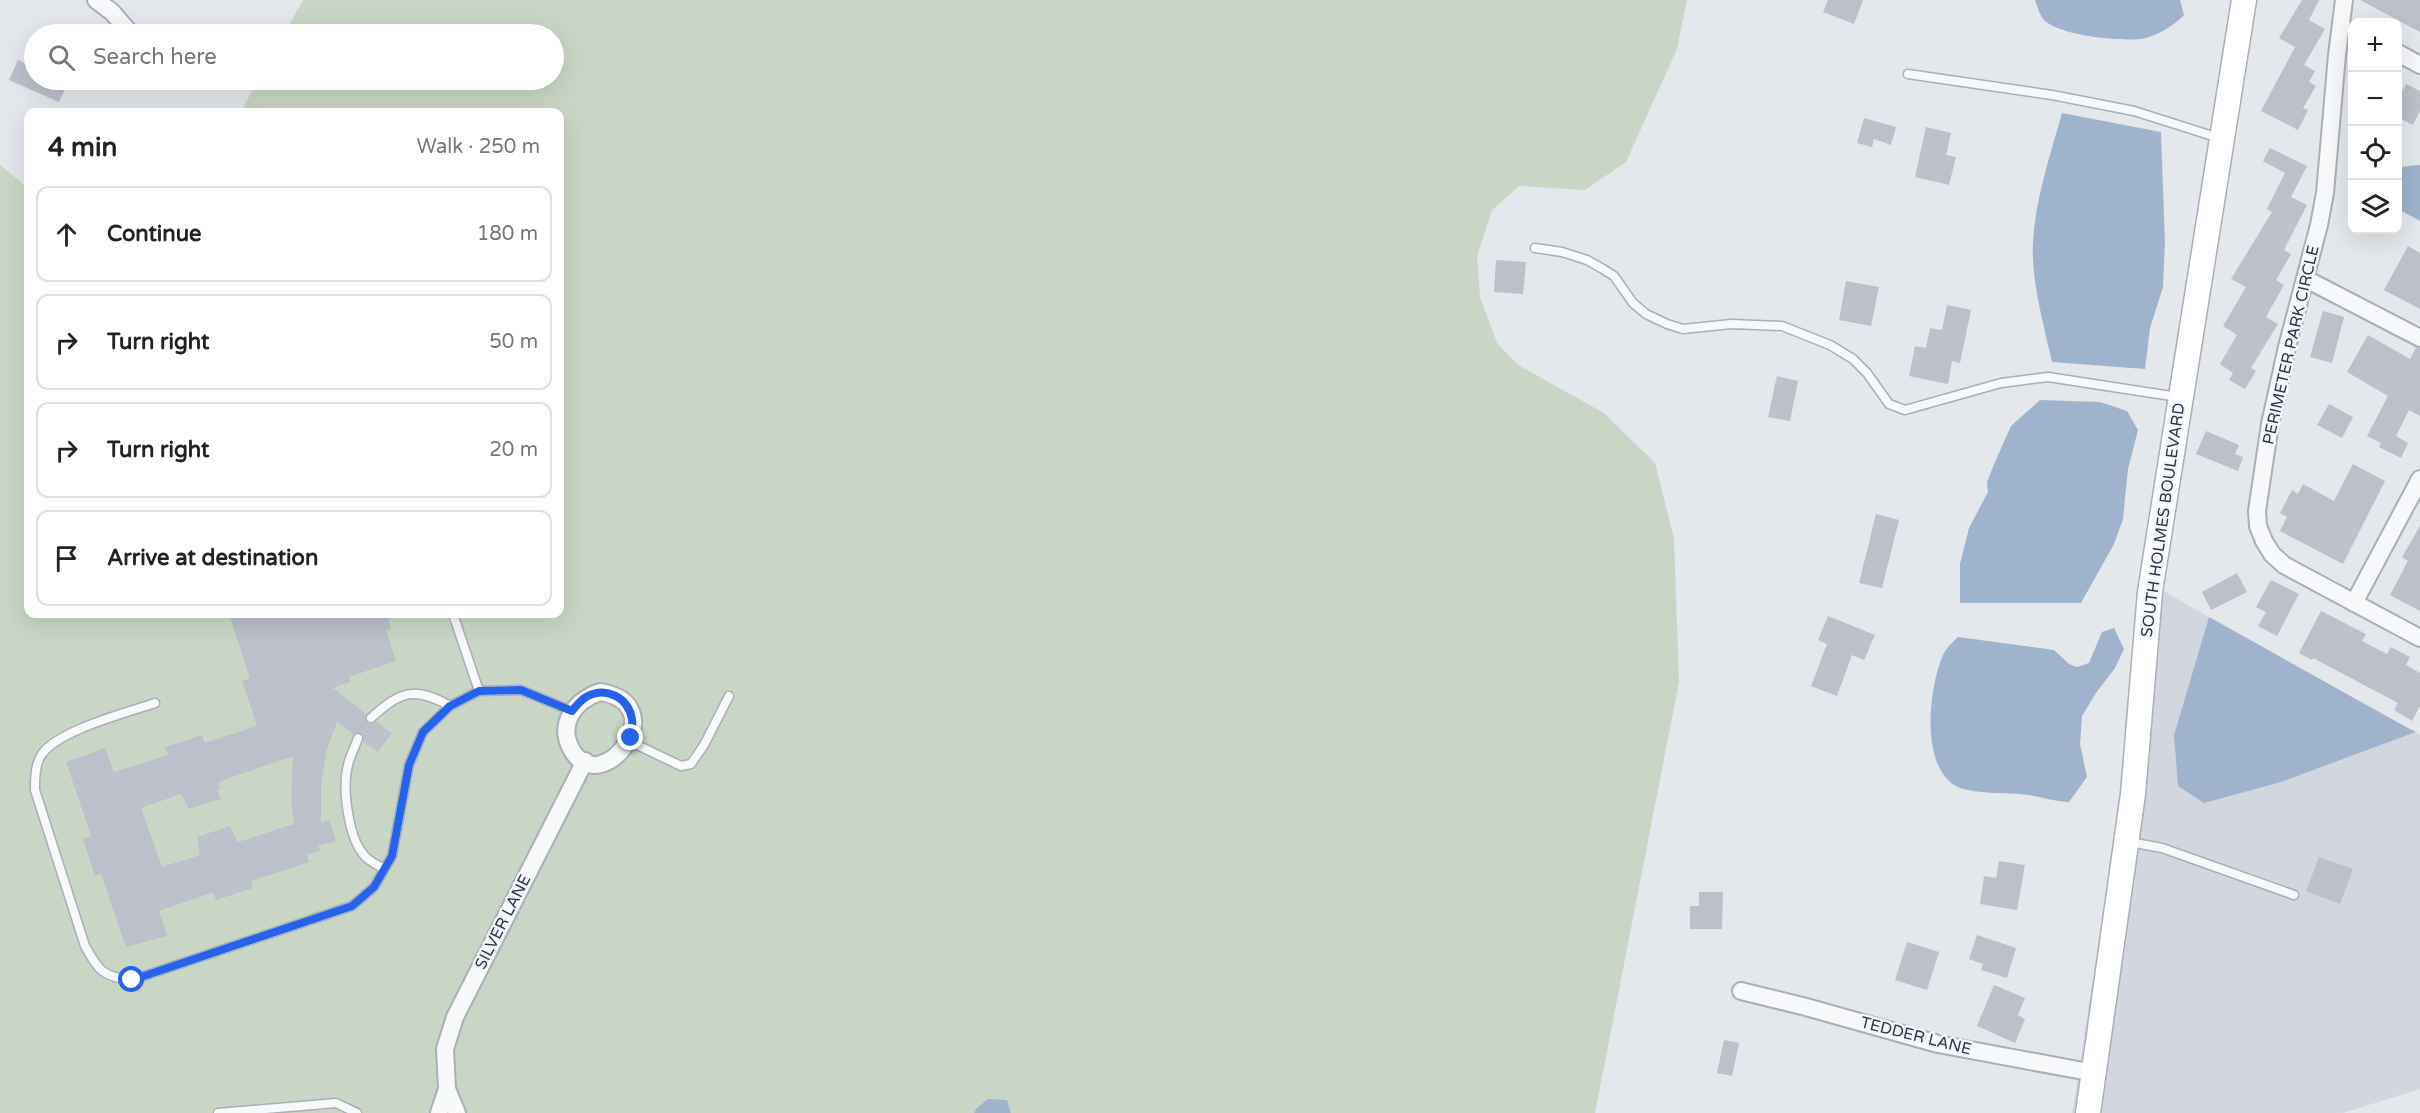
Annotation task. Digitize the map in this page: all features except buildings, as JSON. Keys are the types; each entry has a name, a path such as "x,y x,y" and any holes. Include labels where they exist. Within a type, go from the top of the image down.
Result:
{"main road":[{"name":"SOUTH HOLMES BOULEVARD","path":"2088,1113 2138,742 2150,592 2244,0"}],"street":[{"path":"96,0 112,12 122,24"},
{"name":"PERIMETER PARK CIRCLE","path":"2344,0 2346,31 2325,193 2270,424 2257,511 2258,526 2272,555 2284,565 2420,638"},
{"path":"2402,56 2420,65"},
{"path":"2306,279 2420,338"},
{"path":"2354,603 2420,479"},
{"path":"600,692 616,695 628,705 633,721 628,741 621,753 606,762 590,764 577,757 568,744 566,727 572,711 585,698 600,692"},
{"name":"SILVER LANE","path":"439,1113 447,1089 446,1049 455,1017 585,761"},
{"name":"TEDDER LANE","path":"1741,992 1806,1007 1938,1044 2094,1073"},
{"name":"SILVER LANE","path":"447,1089 457,1113"}],"lane":[{"path":"1908,74 2052,94 2134,111 2222,139"},
{"path":"1535,248 1562,252 1587,260 1604,269 1614,276 1639,308 1667,324 1683,329 1731,324 1782,326 1830,345 1853,359 1867,373 1889,404 1905,410 2001,383 2048,377 2181,398"},
{"path":"454,618 479,691"},
{"path":"155,703 62,736 42,754 34,774 35,790 85,946 97,967 111,978 132,980 352,906 374,887 392,856 409,765 423,732 450,706 479,691 521,690 572,711"},
{"path":"371,718 388,703 410,693 430,695 450,706"},
{"path":"628,741 681,766 691,764 704,745 729,696"},
{"path":"358,738 348,765 346,785 351,829 358,847 368,859 384,869"},
{"path":"2126,841 2162,848 2294,895"},
{"path":"218,1113 336,1103 357,1113"}],"shaded area":[{"path":"2160,589 2209,617 2174,735 2281,782 2416,732 2420,735 2420,1089 2343,1113 2097,1113"},
{"path":"2112,858 2078,1113 2072,1113"}],"green space":[{"path":"303,0 1687,0 1677,49 1626,162 1585,190 1519,186 1492,210 1477,256 1480,297 1497,343 1518,365 1604,413 1655,463 1674,539 1679,682 1595,1113 1011,1113 1007,1100 976,1109 974,1113 0,1113 0,165 24,185 24,618 564,618 564,108 242,108 253,90 564,90 564,24 290,24"}],"water":[{"path":"2035,0 2180,0 2184,15 2164,30 2146,38 2104,38 2077,34 2053,26 2043,19"},
{"path":"2062,113 2161,132 2165,244 2163,287 2150,328 2145,369 2052,362 2036,288 2033,243 2040,194"},
{"path":"2420,165 2420,221 2402,211 2402,167"},
{"path":"2040,400 2100,402 2127,411 2138,430 2128,469 2123,519 2114,544 2081,603 1960,603 1960,564 1969,528 1988,492 1987,482 2011,426"},
{"path":"2209,617 2416,732 2281,782 2204,803 2178,786 2174,735"},
{"path":"2114,628 2124,649 2115,668 2082,716 2080,744 2087,777 2069,802 1961,788 1954,785 1943,774 1932,742 1931,704 1943,655 1958,637 2054,650 2069,664 2077,667 2089,663 2102,632"},
{"path":"988,1099 1007,1100 1011,1113 974,1113"}],"route":[{"path":"132,980 352,906 374,887 392,856 409,765 423,732 450,706 479,691 521,690 572,711 585,698 600,692 616,695 628,705 633,721 631,738"}]}
